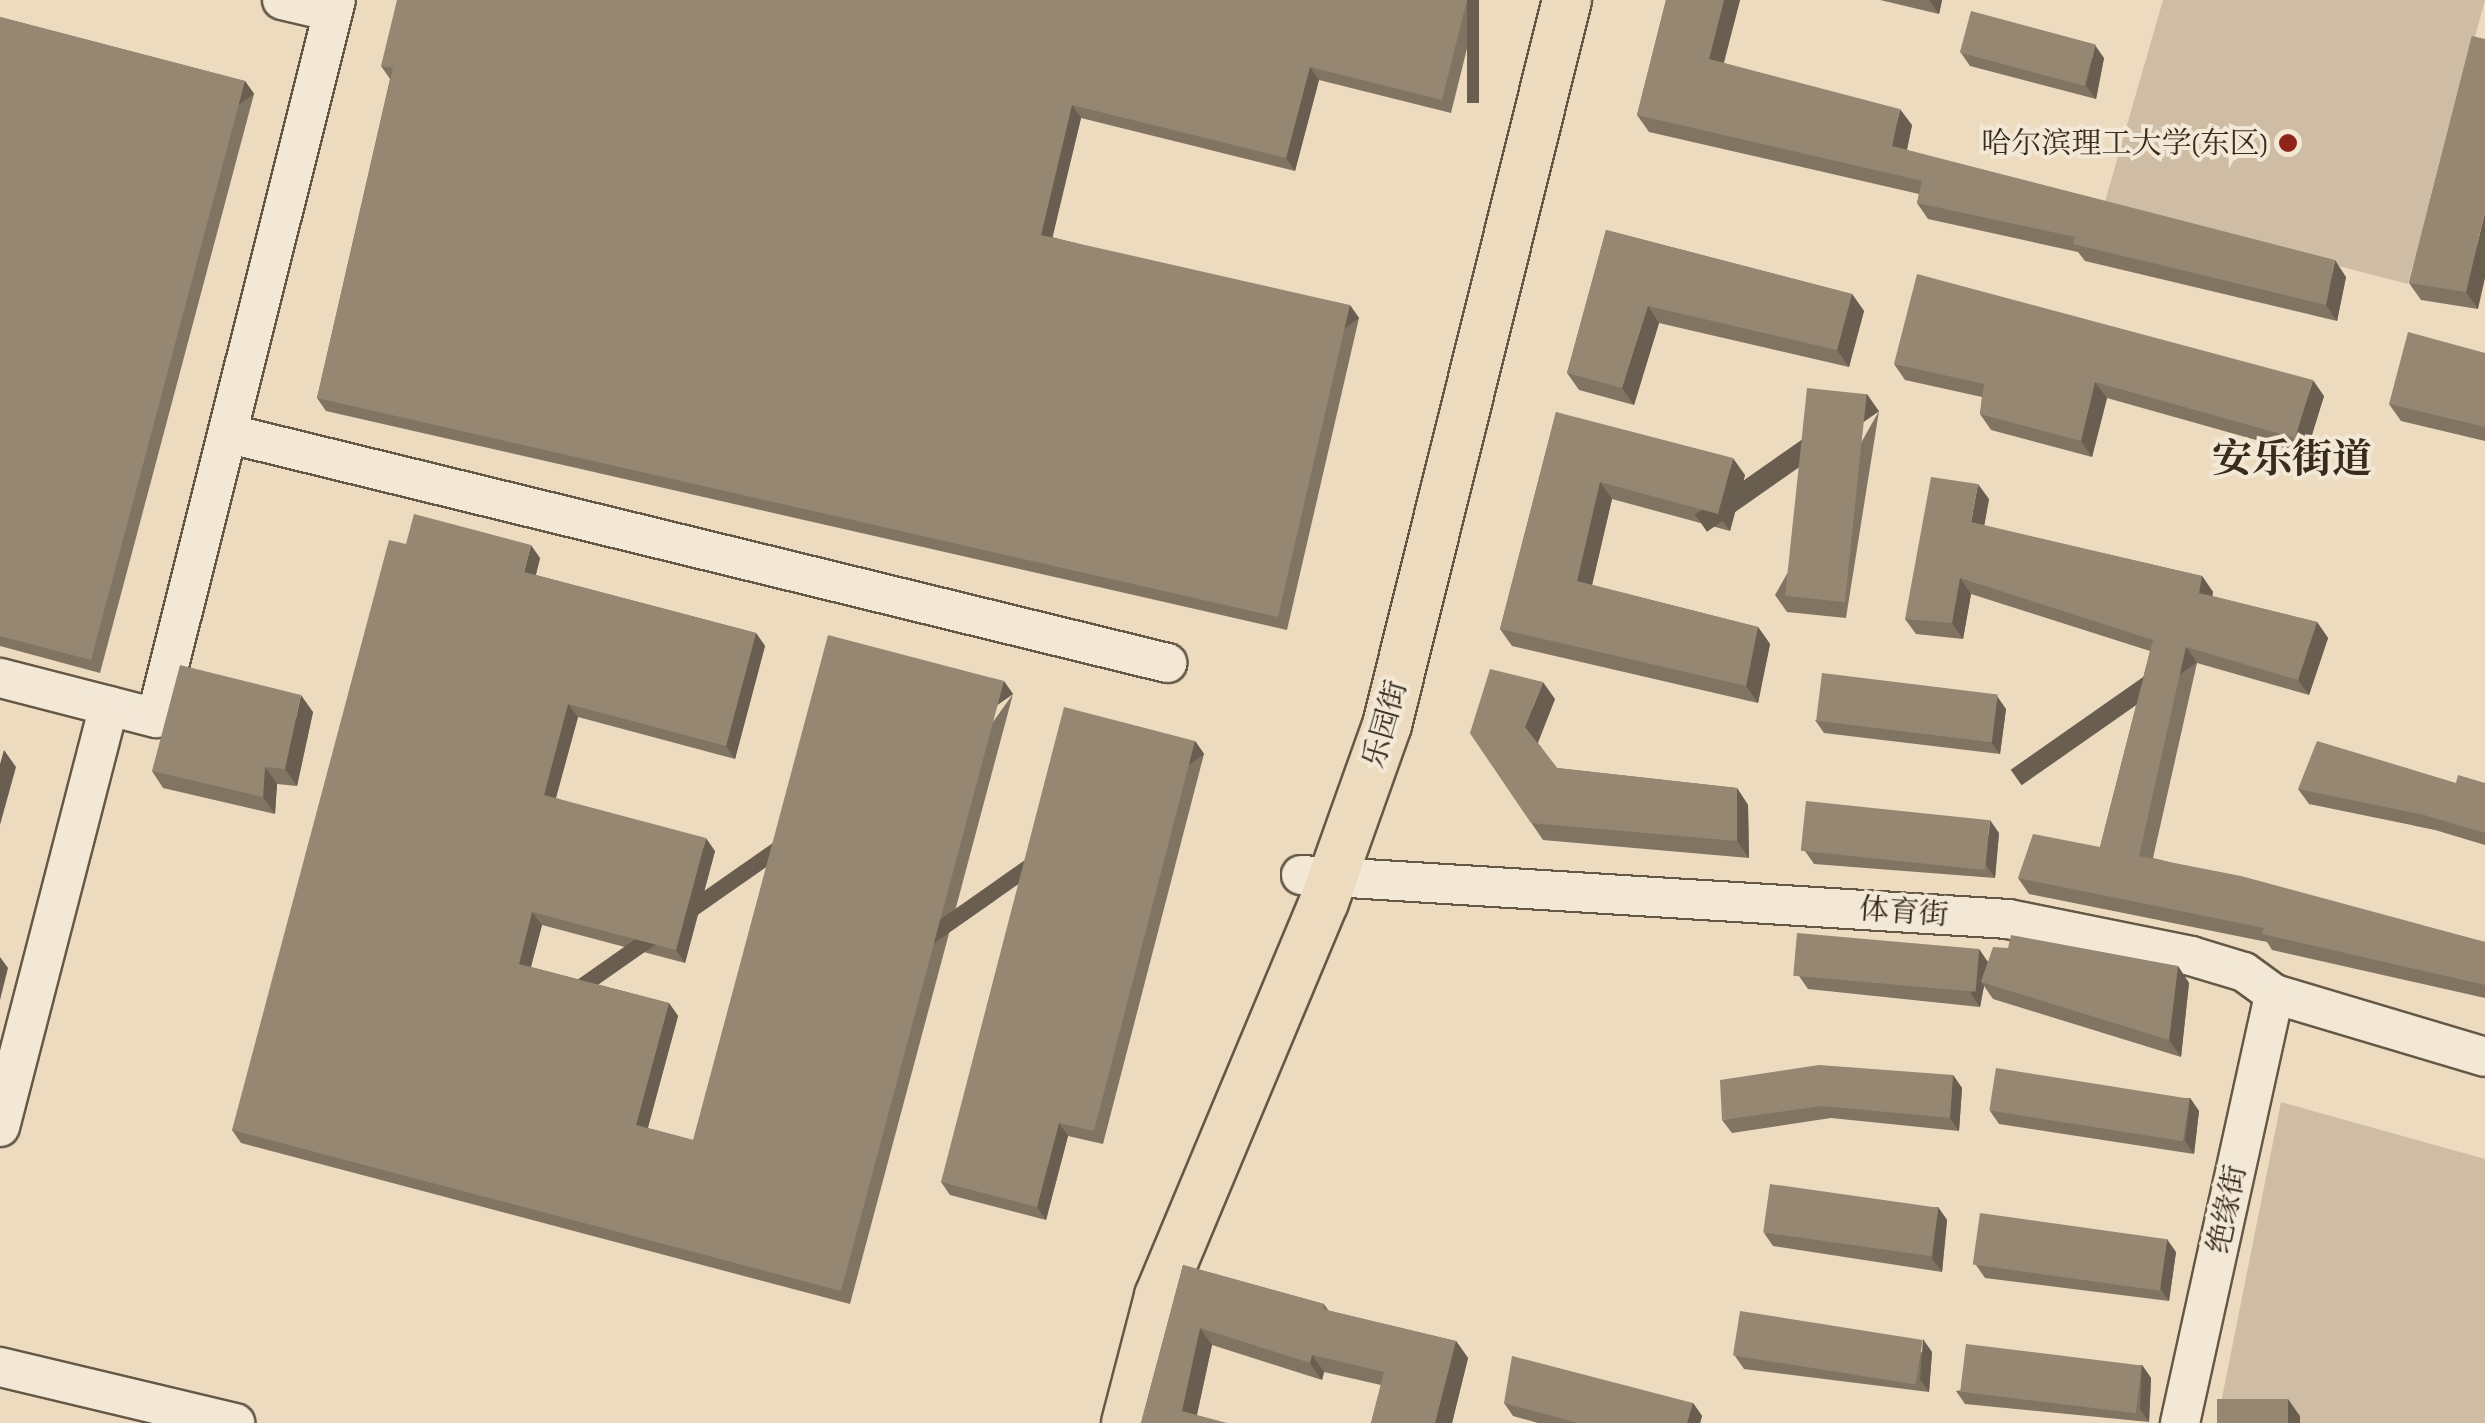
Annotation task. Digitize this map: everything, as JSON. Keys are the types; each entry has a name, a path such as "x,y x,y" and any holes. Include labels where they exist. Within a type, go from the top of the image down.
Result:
{"main road":[{"name":"乐园街","path":"1098,1423 1139,1266 1317,876 1538,0"},
{"name":"乐园街","path":"1126,1423 1159,1296 1408,646 1568,0"}],"street":[{"path":"0,678 156,718 334,6 282,0"},
{"path":"230,434 1167,663"},
{"path":"0,1126 108,706"},
{"name":"体育街","path":"1317,876 2008,918 2192,956 2244,972 2274,994 2485,1057"},
{"name":"绝缘街","path":"2180,1423 2274,994"},
{"path":"0,1367 236,1423"}],"shaded area":[{"path":"2163,0 2485,0 2408,284 2104,205"},
{"path":"2281,1102 2485,1159 2485,1423 2217,1423"}],"building":[{"path":"397,0 1467,0 1442,100 1310,67 1286,158 1072,105 1041,235 1350,305 1278,617 317,398 393,68 381,66"},
{"path":"1666,0 1724,0 1709,59 1900,109 1892,146 2335,260 2326,305 2073,244 2075,237 1917,203 1922,181 1637,115"},
{"path":"1971,11 2096,44 2084,86 1960,53"},
{"path":"0,17 245,81 91,660 0,636"},
{"path":"2472,36 2485,39 2485,212 2466,292 2409,283"},
{"path":"1606,230 1852,294 1837,350 1648,306 1622,388 1567,373"},
{"path":"1917,274 2313,380 2295,438 2095,382 2081,441 1980,414 1984,384 1894,364"},
{"path":"2408,332 2485,353 2485,427 2389,404"},
{"path":"1807,388 1867,394 1845,602 1785,596"},
{"path":"1556,412 1733,458 1718,514 1600,482 1577,581 1758,627 1746,686 1500,629"},
{"path":"1931,477 1978,484 1971,522 2202,576 2199,593 2317,622 2298,680 2186,647 2139,856 2241,876 2485,942 2485,985 2262,934 2264,928 2018,878 2033,834 2100,847 2153,640 1960,578 1952,623 1905,619"},
{"path":"414,514 531,545 524,572 756,633 726,746 568,704 544,795 706,838 676,950 532,912 519,964 669,1003 636,1125 693,1140 828,635 1004,681 841,1291 232,1130 389,540 406,544"},
{"path":"180,665 301,695 285,769 265,767 263,797 152,771"},
{"path":"1490,669 1543,682 1525,727 1557,768 1737,788 1737,841 1531,823 1470,733"},
{"path":"1822,673 1998,695 1992,742 1816,721"},
{"path":"1064,707 1195,741 1094,1131 1059,1123 1037,1207 941,1182"},
{"path":"2317,741 2456,783 2458,775 2485,783 2485,833 2424,815 2298,789"},
{"path":"1806,801 1990,820 1985,870 1801,851"},
{"path":"1797,933 1979,949 1976,992 1793,976"},
{"path":"2011,935 2178,966 2169,1040 1981,982 1993,947 2008,948"},
{"path":"1819,1065 1953,1075 1950,1118 1822,1106 1722,1120 1720,1080"},
{"path":"1996,1068 2190,1099 2183,1141 1989,1110"},
{"path":"1770,1184 1938,1208 1932,1256 1763,1233"},
{"path":"1980,1213 2167,1239 2160,1291 1973,1264"},
{"path":"1183,1265 1324,1304 1323,1309 1456,1341 1435,1423 1371,1423 1384,1372 1312,1355 1310,1363 1200,1328 1182,1411 1227,1423 1141,1423"},
{"path":"1740,1311 1923,1340 1916,1384 1733,1355"},
{"path":"1966,1344 2142,1366 2136,1413 1960,1392"},
{"path":"1512,1356 1693,1403 1687,1423 1578,1423 1504,1403"},
{"path":"2217,1399 2288,1399 2288,1423 2217,1423"}],"place":[{"name":"哈尔滨理工大学(东区)","path":"2288,143"}],"district":[{"name":"安乐街道","path":"2292,459"}]}
